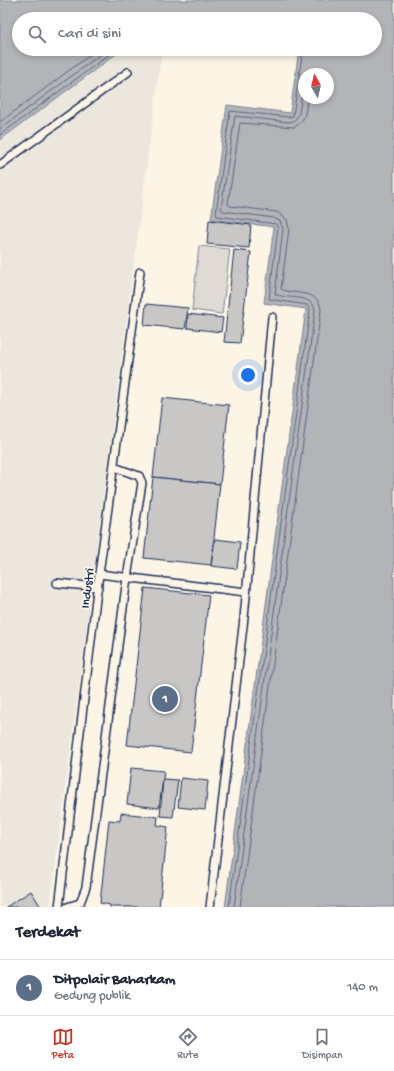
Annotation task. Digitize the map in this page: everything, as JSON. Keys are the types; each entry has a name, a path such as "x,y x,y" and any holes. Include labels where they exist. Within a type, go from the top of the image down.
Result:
{"lane":[{"path":"0,165 128,72"},
{"name":"Industri","path":"59,907 99,574 140,272"},
{"path":"210,907 246,592 272,317"},
{"path":"67,907 80,903 86,887 127,578 142,483 139,476 114,467"},
{"path":"99,574 246,592"},
{"path":"57,583 98,587"}],"shaded area":[{"path":"114,56 161,56 50,907 0,907 0,140"},
{"path":"199,246 230,249 222,314 192,310"}],"water":[{"path":"0,0 394,0 394,907 225,907 306,309 264,303 274,227 211,219 227,105 290,113 298,56 382,56 382,12 12,12 12,56 114,56 0,140"}],"building":[{"path":"209,220 251,225 249,248 207,244"},
{"path":"234,250 251,252 240,343 224,342"},
{"path":"146,304 188,308 185,329 144,325"},
{"path":"188,314 223,318 221,332 187,328"},
{"path":"162,398 229,405 220,484 153,477"},
{"path":"153,477 220,484 211,565 144,558"},
{"path":"215,539 240,542 237,569 211,566"},
{"path":"145,588 209,595 191,752 127,745"},
{"path":"131,768 164,771 159,808 127,804"},
{"path":"181,778 208,781 205,810 178,807"},
{"path":"163,779 178,780 173,817 160,816"},
{"path":"121,813 158,817 157,825 168,827 159,907 110,907 110,905 100,903 109,820 120,821"},
{"path":"31,891 41,907 6,907"}],"place":[{"name":"Ditpolair Baharkam","path":"165,699"}]}
